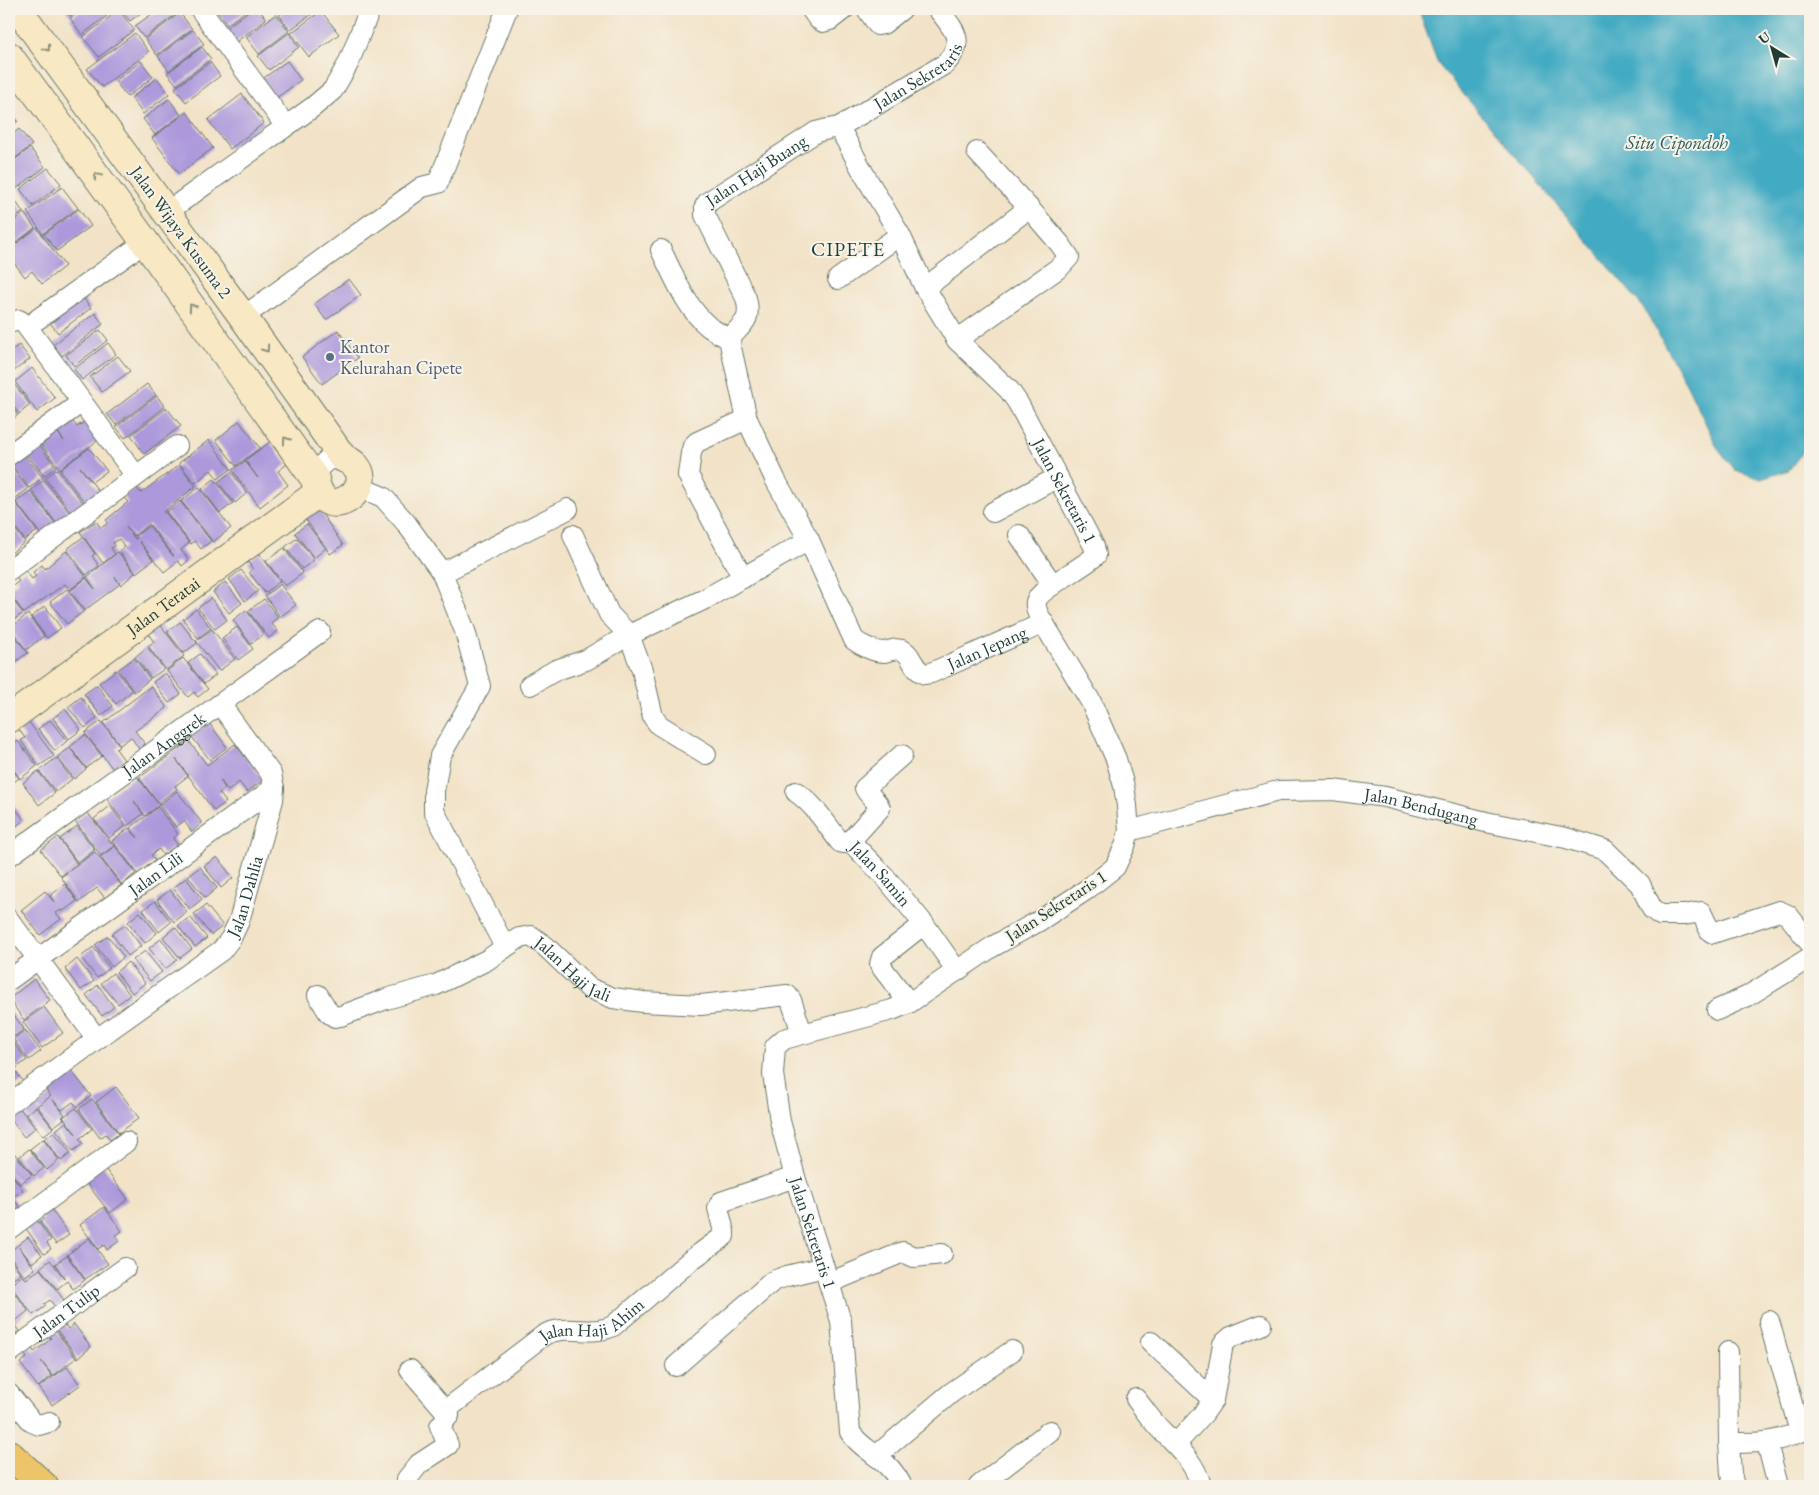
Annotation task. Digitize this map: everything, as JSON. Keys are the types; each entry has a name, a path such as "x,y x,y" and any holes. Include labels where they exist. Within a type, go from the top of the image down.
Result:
{"highway":[{"path":"9,1454 44,1486"}],"street":[{"name":"Jalan Wijaya Kusuma 2","path":"18,9 243,317 342,458 348,460 357,469 360,475 359,487"},
{"path":"200,9 285,126"},
{"path":"243,317 422,187 438,183 507,9"},
{"path":"811,9 818,19 826,22 844,9"},
{"path":"867,9 878,25 883,24 902,9"},
{"name":"Jalan Sekretaris","path":"839,128 945,64 952,56 957,49 958,40 938,9"},
{"path":"167,212 334,90 348,64 362,14"},
{"name":"Jalan Wijaya Kusuma 2","path":"9,56 145,242 317,486"},
{"name":"Jalan Haji Buang","path":"729,339 747,318 749,311 746,298 705,216 705,206 708,202 816,132 828,128 839,128"},
{"name":"Jalan Sekretaris 1","path":"839,128 900,235 925,288 957,340 1013,396 1094,546 1096,555 1089,562 1038,596 1036,601 1038,614 1092,702 1116,758 1124,786 1129,832 1115,867 1086,890 1039,921 992,946 957,972 909,1002 892,1010 778,1042 774,1054 773,1074 780,1121 795,1177 840,1321 850,1432 854,1440 862,1447 889,1466 902,1486"},
{"path":"957,340 1060,267 1068,257 1060,244 1029,208 977,152"},
{"path":"925,288 1029,208"},
{"path":"838,279 900,235"},
{"path":"38,319 145,242"},
{"path":"530,685 556,670 586,660 630,635 705,599 809,540 776,481 747,419 729,339 709,326 698,315 684,295 661,250"},
{"path":"9,323 19,320 25,324 136,476"},
{"path":"9,455 82,402"},
{"path":"743,578 688,475 691,453 693,446 697,442 747,419"},
{"path":"9,570 177,446"},
{"path":"342,458 327,460 316,471 317,486 330,501 342,502 352,497 359,487 383,497 406,523 442,573 465,631 480,686 440,756 434,791 434,811 505,947"},
{"path":"993,512 1058,477"},
{"name":"Jalan Teratai","path":"9,719 317,486"},
{"path":"442,573 568,509"},
{"path":"573,535 609,614 630,635 642,670 653,718 659,725 706,754"},
{"path":"1019,535 1053,585"},
{"name":"Jalan Jepang","path":"809,540 854,640 862,646 882,652 903,650 908,654 914,667 919,672 931,673 1044,623"},
{"name":"Jalan Anggrek","path":"9,856 320,632"},
{"path":"220,704 271,774 274,788"},
{"path":"850,841 880,808 879,804 869,795 865,788 902,755"},
{"name":"Jalan Lili","path":"9,980 274,788"},
{"name":"Jalan Dahlia","path":"9,1104 222,950 231,938 239,921 273,800 274,788"},
{"name":"Jalan Bendugang","path":"1129,832 1278,790 1333,790 1385,797 1486,822 1566,838 1605,850 1640,884 1652,909 1660,915 1684,915 1701,912 1710,931 1713,932 1779,911 1783,912 1788,915 1810,955"},
{"name":"Jalan Samin","path":"796,792 819,813 840,842 850,841 885,877 924,924 957,972"},
{"path":"9,920 97,1039"},
{"path":"909,1002 883,969 880,961 882,957 924,924"},
{"name":"Jalan Haji Jali","path":"318,995 329,1013 335,1017 341,1016 386,999 436,985 487,960 519,938 534,937 589,988 613,998 643,1002 701,1005 787,995 791,1000 802,1034"},
{"path":"1717,1010 1748,996 1810,955"},
{"path":"9,1229 126,1142"},
{"name":"Jalan Haji Ahim","path":"407,1485 419,1464 448,1445 440,1426 449,1415 448,1410 451,1406 544,1335 554,1330 604,1330 613,1326 691,1260 724,1236 718,1204 724,1199 795,1177"},
{"path":"676,1366 773,1281 787,1276 827,1275 903,1252 914,1257 942,1254"},
{"name":"Jalan Tulip","path":"9,1353 125,1268"},
{"path":"1729,1443 1767,1443 1805,1429 1769,1321"},
{"path":"1176,1444 1213,1400 1223,1344 1231,1337 1261,1325"},
{"path":"1151,1342 1213,1400"},
{"path":"876,1456 951,1393 1012,1350"},
{"path":"1728,1352 1729,1443 1734,1486"},
{"path":"410,1370 449,1415"},
{"path":"9,1394 32,1422 39,1425 49,1422"},
{"path":"1136,1399 1162,1432 1176,1444 1192,1465 1201,1486"},
{"path":"979,1486 1050,1431"},
{"path":"1767,1443 1778,1486"}],"water":[{"name":"Situ Cipondoh","path":"1418,9 1810,9 1810,442 1789,470 1761,479 1735,470 1717,447 1687,385 1643,307 1438,64"}],"building":[{"path":"65,9 79,9 70,16"},
{"path":"83,9 110,9 112,12 82,35 70,18"},
{"path":"120,9 146,9 130,21"},
{"path":"159,9 177,9 179,12 144,38 135,26"},
{"path":"219,9 248,9 227,25 217,11"},
{"path":"251,9 259,9 266,19 236,42 226,28"},
{"path":"288,9 319,9 290,30 279,15"},
{"path":"119,10 134,30 99,57 83,37"},
{"path":"321,11 339,34 309,57 291,33"},
{"path":"180,13 192,29 157,55 145,39"},
{"path":"276,14 289,31 259,54 246,37"},
{"path":"193,30 204,44 169,71 158,56"},
{"path":"135,33 149,52 102,87 87,69"},
{"path":"289,33 299,47 269,70 258,56"},
{"path":"202,47 211,59 177,85 167,73"},
{"path":"141,61 153,77 127,97 115,81"},
{"path":"287,61 301,80 275,99 261,80"},
{"path":"210,62 220,76 186,102 175,88"},
{"path":"157,78 169,94 143,114 131,98"},
{"path":"9,88 14,94 9,98"},
{"path":"242,94 264,123 230,149 208,120"},
{"path":"169,99 181,115 155,135 143,119"},
{"path":"9,109 18,121 9,128"},
{"path":"187,112 213,148 179,174 152,138"},
{"path":"19,129 32,145 9,163 9,137"},
{"path":"30,148 45,167 16,189 9,179 9,164"},
{"path":"48,168 61,184 33,206 20,189"},
{"path":"62,187 78,208 43,234 27,212"},
{"path":"9,192 23,212 9,223"},
{"path":"79,209 91,226 57,251 44,234"},
{"path":"24,213 35,228 9,248 9,225"},
{"path":"37,228 65,266 42,284 32,271 25,277 9,256 9,249"},
{"path":"349,279 361,295 326,320 314,304"},
{"path":"78,291 91,308 58,333 45,316"},
{"path":"95,313 103,324 62,356 53,345"},
{"path":"100,330 108,340 74,366 66,355"},
{"name":"Kantor Kelurahan Cipete","path":"338,330 358,358 322,384 302,357"},
{"path":"108,343 116,354 82,380 74,369"},
{"path":"19,345 30,359 10,374 9,346 12,350"},
{"path":"118,356 130,371 102,392 90,377"},
{"path":"32,368 55,398 37,412 15,382"},
{"path":"14,384 30,405 19,414 9,400 9,388"},
{"path":"147,384 156,395 116,425 107,414"},
{"path":"157,396 165,407 125,438 116,427"},
{"path":"9,403 18,415 9,422"},
{"path":"167,408 181,426 144,454 131,435"},
{"path":"68,415 77,427 84,422 98,440 60,469 36,438 52,425 64,441 54,426"},
{"path":"239,421 260,448 236,466 216,440"},
{"path":"35,439 56,467 44,476 22,448"},
{"path":"209,440 231,469 218,479 211,470 195,483 179,463"},
{"path":"270,442 287,464 278,471 288,485 260,507 232,470 245,461 258,478 245,460"},
{"path":"89,448 107,471 92,482 80,467 100,493 86,504 60,470"},
{"path":"20,449 43,478 29,488 9,462"},
{"path":"9,465 28,489 13,500 9,494"},
{"path":"179,465 196,486 163,512 165,512 189,543 181,550 189,560 182,566 178,561 164,572 139,541 153,560 136,573 119,551 125,547 119,539 113,543 115,546 111,548 115,554 103,563 80,532 96,521 101,528 108,523 106,520 128,502 123,497 136,487 141,493","holes":["149,524 174,556 149,526 135,536 137,538 135,539 126,527 134,536"]},
{"path":"57,469 83,503 71,512 45,478"},
{"path":"231,472 247,493 235,503 218,482"},
{"path":"214,479 233,503 220,513 202,489"},
{"path":"44,480 71,514 57,524 31,490"},
{"path":"199,487 231,528 213,542 181,501"},
{"path":"30,491 56,524 42,536 16,502"},
{"path":"180,501 211,541 201,549 195,541 191,544 166,512"},
{"path":"15,502 37,531 25,540 9,519 9,507"},
{"path":"318,508 343,545 330,554 304,517"},
{"path":"9,521 25,542 11,553 9,550"},
{"path":"307,524 326,548 314,558 295,533"},
{"path":"83,537 95,554 92,556 99,566 86,575 67,549"},
{"path":"297,538 314,560 302,569 285,547"},
{"path":"284,548 303,573 285,586 266,561"},
{"path":"66,551 86,577 70,590 65,584 24,613 9,593 9,589 19,581 16,577 25,570 32,579 36,576 33,572 42,565 45,569"},
{"path":"118,552 135,573 121,585 115,577 120,584 85,610 70,591 86,578 95,589 87,577"},
{"path":"259,553 280,581 265,593 249,572 253,569 248,562"},
{"path":"241,570 258,591 245,601 229,579"},
{"path":"225,582 242,603 229,613 213,592"},
{"path":"280,584 296,605 280,617 265,596"},
{"path":"67,589 84,611 67,624 50,602"},
{"path":"9,595 23,613 9,624"},
{"path":"211,598 227,620 215,629 198,608"},
{"path":"264,599 278,617 271,623 278,631 269,638 248,611"},
{"path":"45,606 61,628 47,638 31,617"},
{"path":"196,609 211,628 198,638 183,619"},
{"path":"246,610 264,634 251,644 233,620"},
{"path":"28,614 44,636 26,650 10,628"},
{"path":"180,622 197,643 184,653 167,632"},
{"path":"159,623 184,656 166,670 148,646 154,642 147,632"},
{"path":"237,627 253,649 238,660 222,638"},
{"path":"9,629 28,653 9,666"},
{"path":"212,629 235,659 219,671 196,641"},
{"path":"147,647 164,669 151,678 135,657"},
{"path":"200,654 216,675 204,684 188,663"},
{"path":"134,658 150,679 134,692 118,670"},
{"path":"183,658 208,689 198,697 194,692 188,697 167,671"},
{"path":"116,670 132,691 116,704 99,683"},
{"path":"165,673 181,694 169,703 153,682"},
{"path":"97,685 113,706 101,716 84,694"},
{"path":"151,686 167,708 135,731 145,744 139,749 131,737 120,745 103,723"},
{"path":"81,697 97,718 85,728 68,707"},
{"path":"65,709 81,730 69,739 53,718"},
{"path":"50,720 67,741 55,751 38,729"},
{"path":"28,721 54,756 39,766 21,741 25,738 18,728"},
{"path":"101,721 120,746 116,749 124,760 113,769 85,733"},
{"path":"209,723 227,747 210,760 191,736"},
{"path":"85,735 102,756 86,768 70,747"},
{"path":"9,737 15,744 18,741 37,766 20,779 9,763"},
{"path":"189,741 207,765 235,744 263,780 247,792 239,782 228,791 220,780 225,788 219,793 226,802 214,811 176,759 188,776 175,786 177,789 158,803 139,778"},
{"path":"70,748 86,769 74,779 57,757"},
{"path":"56,758 72,779 56,792 39,771"},
{"path":"9,765 19,778 9,786"},
{"path":"38,771 55,793 39,805 23,783"},
{"path":"136,775 159,805 145,816 134,801 143,814 127,826 106,798"},
{"path":"177,791 202,823 192,832 184,821 176,827 159,805"},
{"path":"9,799 24,820 9,832"},
{"path":"110,806 125,826 109,838 94,819"},
{"path":"158,807 178,834 173,839 178,845 163,855 159,849 151,855 155,860 138,874 112,841 129,828 138,838 130,828"},
{"path":"87,812 114,846 101,856 75,821"},
{"path":"77,826 95,850 78,863 60,839"},
{"path":"58,837 77,864 61,876 41,850"},
{"path":"115,846 136,873 122,885 100,857"},
{"path":"95,852 121,885 105,898 97,888 79,902 61,877"},
{"path":"217,857 233,878 221,888 204,866"},
{"path":"200,867 217,888 205,898 188,876"},
{"path":"186,878 202,899 190,909 173,888"},
{"path":"65,884 77,901 62,912 61,910 56,913 61,919 40,935 21,910 45,891 54,902 50,896"},
{"path":"170,890 187,912 174,922 157,900"},
{"path":"155,901 171,922 159,932 143,910"},
{"path":"206,905 223,926 211,935 194,914"},
{"path":"140,912 157,933 145,943 128,922"},
{"path":"190,917 207,938 195,947 178,926"},
{"path":"125,925 141,946 128,956 112,934"},
{"path":"175,927 192,949 180,958 163,937"},
{"path":"108,936 124,957 112,967 95,945"},
{"path":"161,939 177,960 165,969 149,948"},
{"path":"93,947 110,968 97,978 81,957"},
{"path":"145,951 162,972 150,981 133,960"},
{"path":"77,959 94,981 81,990 65,969"},
{"path":"128,962 145,983 132,993 116,972"},
{"path":"113,973 130,995 118,1004 101,983"},
{"path":"34,979 50,1000 24,1020 9,999"},
{"path":"98,985 114,1007 102,1016 86,995"},
{"path":"44,1007 63,1033 42,1048 23,1022"},
{"path":"9,1009 24,1029 15,1036 9,1029"},
{"path":"25,1030 41,1051 29,1060 13,1039"},
{"path":"9,1037 27,1060 15,1069 9,1061"},
{"path":"9,1063 23,1081 15,1087 9,1079"},
{"path":"70,1069 91,1096 77,1107 73,1102 62,1110 52,1099 65,1115 62,1117 64,1119 53,1127 37,1106 51,1096 45,1089"},
{"path":"116,1087 139,1118 119,1133 96,1102"},
{"path":"92,1099 119,1134 110,1140 106,1134 100,1138 79,1109"},
{"path":"19,1107 35,1128 24,1137 9,1117"},
{"path":"36,1107 53,1128 43,1136 26,1114"},
{"path":"76,1108 92,1129 79,1139 83,1144 73,1151 56,1130 66,1122 76,1134 63,1117"},
{"path":"54,1132 71,1153 61,1161 44,1139"},
{"path":"43,1139 59,1160 47,1170 30,1149"},
{"path":"29,1149 44,1168 34,1176 19,1157"},
{"path":"15,1154 32,1175 20,1184 9,1170 9,1159"},
{"path":"103,1166 128,1199 110,1213 84,1180"},
{"path":"9,1171 23,1190 13,1197 9,1192"},
{"path":"9,1193 20,1207 9,1216"},
{"path":"49,1206 69,1235 56,1244 40,1222 44,1219 39,1212"},
{"path":"104,1207 122,1231 115,1236 119,1241 107,1250 104,1245 98,1249 80,1225"},
{"path":"34,1216 51,1240 47,1243 51,1249 44,1254 23,1224"},
{"path":"28,1237 42,1255 32,1263 19,1247 35,1269 24,1277 26,1279 40,1269 64,1300 55,1307 50,1300 44,1304 46,1306 33,1315 10,1285 23,1275 9,1255 9,1252"},
{"path":"89,1238 108,1264 85,1279 67,1255"},
{"path":"67,1256 85,1280 73,1289 67,1281 57,1289 40,1268 50,1260 65,1279 55,1264"},
{"path":"9,1258 21,1274 10,1281 9,1279"},
{"path":"16,1294 28,1311 13,1323 19,1331 12,1337 9,1333 9,1299"},
{"path":"61,1320 68,1329 74,1324 91,1347 78,1358 54,1326"},
{"path":"53,1327 76,1358 53,1376 41,1361 52,1376 38,1387 20,1363 27,1358 23,1351 30,1346 34,1352 46,1343 51,1338 47,1332"},
{"path":"67,1367 80,1385 52,1405 39,1387"}],"place":[{"name":"Kantor Kelurahan Cipete","path":"330,357"}],"district":[{"name":"CIPETE","path":"848,249"}]}
